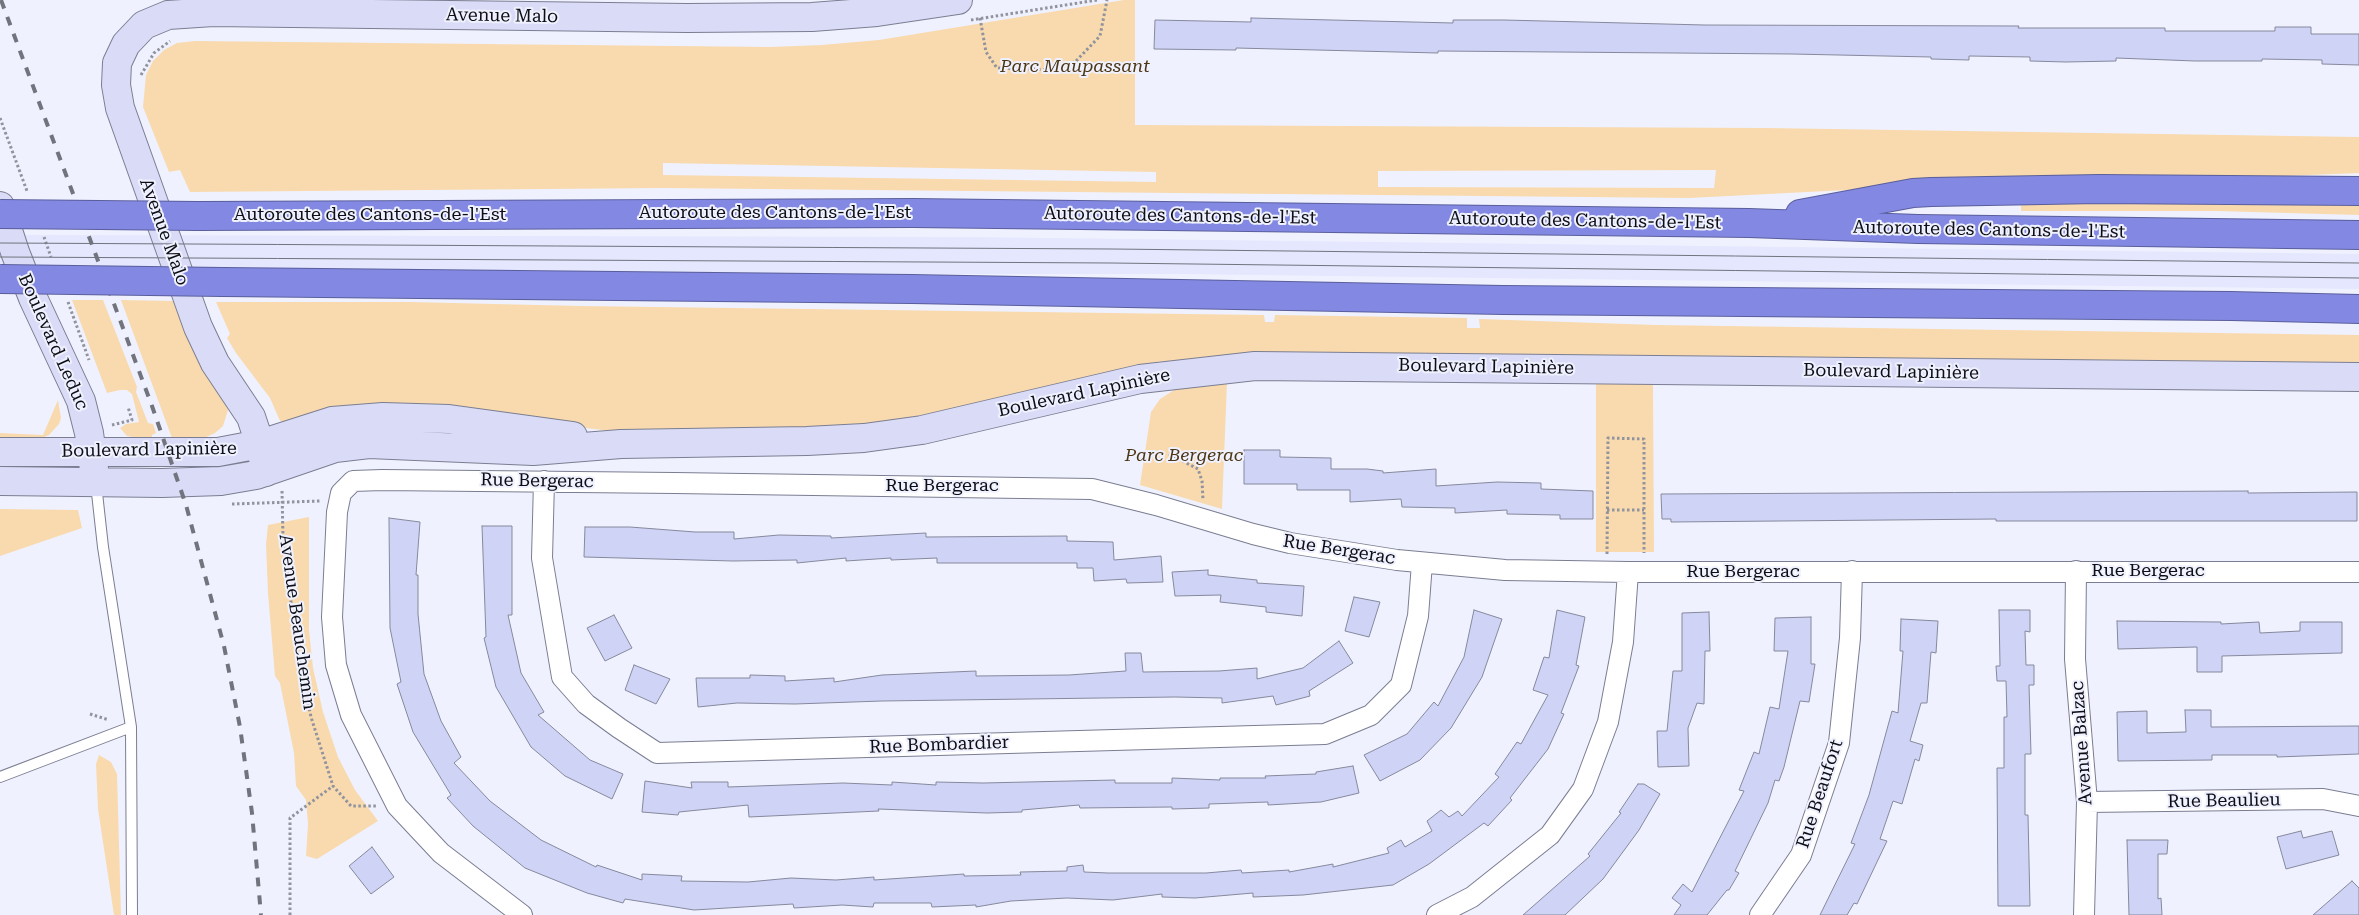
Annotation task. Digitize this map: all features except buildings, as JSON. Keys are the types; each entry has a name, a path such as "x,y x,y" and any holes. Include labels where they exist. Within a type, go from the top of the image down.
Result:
{"highway":[{"path":"1749,224 1913,193 1931,192 2099,189 2359,191"},
{"name":"Autoroute des Cantons-de-l'Est","path":"0,214 198,216 903,213 1749,224 1918,229 2359,235"},
{"path":"0,279 921,290 1522,300 2231,306 2359,310"}],"main road":[{"name":"Avenue Malo","path":"266,472 260,444 251,417 215,363 201,334 124,119 116,85 117,63 122,50 144,25 160,17 178,13 480,8 812,17 892,10 958,0"},
{"name":"Boulevard Leduc","path":"0,206 33,298 81,401 92,451 95,481"},
{"name":"Boulevard Lapinière","path":"0,481 203,482 243,478 266,472 324,451 356,445 395,444 533,451 621,444 807,441 881,436 936,427 1140,379 1201,370 1274,365 2359,376"},
{"name":"Boulevard Lapinière","path":"0,452 212,452 260,444 332,421 383,417 449,419 621,444"}],"street":[{"name":"Rue Bergerac","path":"330,502 349,484 360,480 1092,489 1139,500 1271,538 1422,563 1505,570 1628,572 2359,572"},
{"name":"Rue Bombardier","path":"544,481 542,558 562,677 586,704 656,753 1325,734 1371,715 1401,685 1418,616 1422,563"},
{"name":"Avenue Beauchemin","path":"330,502 335,536 332,617 336,665 351,715 397,806 441,853 522,915"},
{"name":"Avenue Balzac","path":"2076,571 2075,659 2087,802 2084,915"},
{"path":"1437,915 1472,897 1550,835 1583,789 1608,722 1623,642 1628,572"},
{"name":"Rue Beaufort","path":"1760,915 1801,855 1839,744 1849,646 1852,572"},
{"name":"Rue Beaulieu","path":"2087,802 2324,799 2359,806"}],"lane":[{"path":"95,481 103,546 132,727 132,915"},
{"path":"0,777 132,727"}],"path":[{"path":"980,18 986,52 997,68 1056,70 1076,61 1100,36 1107,0"},
{"path":"139,81 154,53 177,38"},
{"path":"112,425 132,420 128,407"},
{"path":"1607,554 1608,438 1644,438 1644,554"},
{"path":"1169,454 1198,469 1202,481 1203,503"},
{"name":"Avenue Beauchemin","path":"330,502 282,502 283,538 298,650 311,717 333,786 351,806 397,806"},
{"path":"1607,510 1644,510"},
{"path":"290,915 290,818 333,786"}],"shaded area":[{"path":"0,235 965,237 2359,254 2359,289 1180,274 757,274 0,266"}],"green space":[{"name":"Parc Maupassant","path":"1124,0 1135,0 1135,125 1765,128 2359,137 2359,173 2283,176 2049,175 1847,190 1689,198 663,188 190,192 180,170 169,172 143,107 146,75 153,61 164,50 177,43 195,41 770,47 879,40","holes":["663,163 1156,172 1156,182 663,175","1716,170 1714,188 1378,187 1378,171"]},
{"path":"2021,201 2359,203 2359,215 2216,211 2021,211"},
{"path":"72,300 103,300 137,387 136,392 148,423 153,424 156,433 152,435 152,440 127,436 120,428 126,424 139,422 132,394 127,390 107,393"},
{"path":"121,300 176,301 228,410 223,426 215,433 202,439 172,438"},
{"path":"216,302 410,302 1264,315 1265,322 1274,322 1275,315 1467,318 1467,328 1480,328 1479,319 1656,325 2359,335 2359,363 1274,352 1156,362 958,409 858,426 619,432 569,426 280,421 270,398 227,338 230,334"},
{"name":"Parc Bergerac","path":"1227,382 1222,509 1140,485 1151,412 1160,399 1174,390 1187,385"},
{"path":"1596,383 1653,384 1654,552 1596,552"},
{"path":"58,400 61,418 59,424 49,435 42,438 0,440 0,433 43,435"},
{"path":"0,509 78,510 82,528 0,556"},
{"path":"309,517 309,630 313,668 323,712 338,757 355,790 378,821 317,859 306,856 308,824 306,800 296,786 294,753 280,683 275,676 266,544 268,525"},
{"path":"99,755 111,762 117,774 121,915 114,915 98,809 96,764"}],"tram line":[{"path":"0,243 1112,249 2359,263"},
{"path":"0,257 1111,263 2359,278"}],"railway":[{"path":"1,0 152,406 186,505 224,646 240,727 252,813 261,915"}]}
